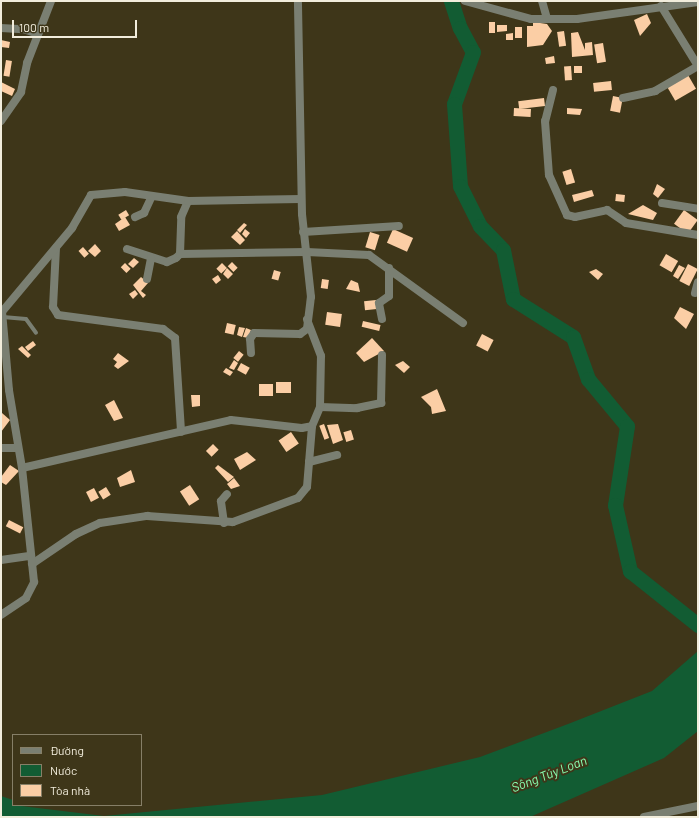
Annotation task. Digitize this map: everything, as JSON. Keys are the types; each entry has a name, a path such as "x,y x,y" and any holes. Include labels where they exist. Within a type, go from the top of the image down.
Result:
{"street":[{"path":"1,121 22,92 21,80 51,1"},
{"path":"251,353 250,339 254,333 300,334 307,330 307,320 311,297 307,252 303,232 301,199 298,1"},
{"path":"465,1 531,19 577,19 698,2"},
{"path":"542,1 547,18"},
{"path":"623,98 655,91 698,66 661,6"},
{"path":"1,28 23,29 38,34"},
{"path":"553,90 545,121 549,175 567,215 575,217 607,210 626,223 698,235"},
{"path":"1,615 31,592 34,582 22,468 16,448 2,314 72,228 91,195 125,192 151,198 188,201 301,199"},
{"path":"135,217 144,213 151,198"},
{"path":"180,254 181,217 188,201"},
{"path":"662,203 698,209"},
{"path":"303,232 399,226"},
{"path":"56,248 53,307 58,315 163,329 175,338 181,432"},
{"path":"127,249 151,258 172,261 180,254 307,252 369,255 463,323"},
{"path":"147,279 151,258"},
{"path":"382,319 379,303 389,296 389,268"},
{"path":"695,293 698,282"},
{"path":"1,560 31,560 76,534 124,518 147,516 224,523 241,520 303,496 307,487 312,426 320,407 320,348 307,320"},
{"path":"320,407 357,408 381,403 382,355"},
{"path":"22,468 231,420 302,428 312,426"},
{"path":"1,448 16,448"},
{"path":"309,462 337,455"},
{"path":"224,523 221,501 227,494"},
{"path":"644,817 698,806"}],"lane":[{"path":"2,314 26,318 36,333"}],"water":[{"name":"Sông Túy Loan","path":"698,651 698,731 664,758 530,817 1,817 1,796 12,800 12,806 104,816 322,795 480,757 652,691"}],"building":[{"path":"647,14 651,23 640,36 634,20"},
{"path":"489,22 495,22 495,33 489,33"},
{"path":"533,22 547,24 552,31 543,45 527,47 527,26 533,26"},
{"path":"497,25 507,25 507,31 497,32"},
{"path":"515,27 522,27 522,38 515,38"},
{"path":"564,31 566,46 559,47 557,32"},
{"path":"578,32 585,50 585,43 592,42 593,55 572,57 571,33"},
{"path":"513,33 513,40 506,40 506,34"},
{"path":"1,40 10,42 9,48 1,47"},
{"path":"603,43 606,62 597,63 594,44"},
{"path":"554,56 555,63 546,64 545,58"},
{"path":"6,60 12,61 9,77 3,76"},
{"path":"564,66 571,66 572,80 565,80"},
{"path":"574,66 582,66 582,73 574,73"},
{"path":"688,75 696,89 675,101 667,87"},
{"path":"611,81 612,90 594,92 593,83"},
{"path":"1,82 15,89 12,96 1,91"},
{"path":"613,96 623,98 620,113 610,111"},
{"path":"544,98 545,106 519,109 518,101"},
{"path":"514,108 531,109 531,117 514,116"},
{"path":"567,108 582,109 580,115 567,114"},
{"path":"571,169 575,182 566,185 562,172"},
{"path":"657,184 665,189 658,198 653,194"},
{"path":"592,190 594,196 574,202 572,195"},
{"path":"616,194 625,195 624,202 615,201"},
{"path":"643,205 657,213 653,220 628,214"},
{"path":"126,210 129,215 121,220 118,215"},
{"path":"684,210 698,220 688,234 674,224"},
{"path":"125,217 130,225 119,231 115,224"},
{"path":"244,223 247,225 240,233 237,230"},
{"path":"245,229 250,233 246,238 242,234"},
{"path":"393,229 413,238 407,252 387,243"},
{"path":"237,231 245,240 240,245 231,237"},
{"path":"370,232 380,235 375,250 365,247"},
{"path":"95,244 101,251 95,257 88,251"},
{"path":"83,247 89,254 84,258 78,251"},
{"path":"666,254 678,261 672,272 660,265"},
{"path":"134,258 139,262 133,268 128,264"},
{"path":"232,262 238,268 233,272 228,266"},
{"path":"125,263 131,269 126,273 121,267"},
{"path":"222,263 227,268 221,274 216,269"},
{"path":"688,264 698,269 689,286 679,281"},
{"path":"679,265 685,268 678,279 673,276"},
{"path":"227,268 233,274 228,279 223,274"},
{"path":"596,269 603,274 598,280 589,272"},
{"path":"274,270 281,272 278,281 272,279"},
{"path":"218,275 221,280 216,284 212,279"},
{"path":"141,277 148,283 141,291 146,295 143,298 133,285"},
{"path":"322,279 329,280 328,289 321,288"},
{"path":"351,280 358,283 360,292 346,289"},
{"path":"135,290 138,294 133,299 129,294"},
{"path":"376,300 377,309 365,310 364,301"},
{"path":"680,307 694,314 686,329 674,318"},
{"path":"327,312 342,314 340,327 325,325"},
{"path":"363,321 381,325 379,331 362,327"},
{"path":"227,323 236,325 234,335 225,333"},
{"path":"239,327 245,328 242,337 237,335"},
{"path":"246,328 251,330 249,338 243,337"},
{"path":"482,334 494,340 488,351 476,346"},
{"path":"372,338 384,351 364,362 356,353"},
{"path":"33,341 36,345 28,351 25,347"},
{"path":"22,346 31,355 28,358 18,349"},
{"path":"239,351 244,355 238,362 233,358"},
{"path":"118,353 129,361 118,369 114,366 117,362 113,359"},
{"path":"234,360 238,363 234,370 229,368"},
{"path":"403,361 410,367 404,373 395,365"},
{"path":"241,363 250,368 246,375 237,370"},
{"path":"226,368 233,372 230,376 223,372"},
{"path":"276,382 291,382 291,393 276,393"},
{"path":"259,384 273,384 273,396 259,396"},
{"path":"437,389 446,411 432,414 431,407 421,397"},
{"path":"191,395 200,395 200,406 192,407"},
{"path":"114,400 123,418 114,421 105,405"},
{"path":"2,413 10,420 1,432 1,415"},
{"path":"324,424 329,438 324,440 319,426"},
{"path":"338,424 343,440 333,444 327,425"},
{"path":"351,430 354,440 346,442 343,432"},
{"path":"291,432 299,444 286,452 279,440"},
{"path":"213,444 219,450 212,457 206,451"},
{"path":"247,452 256,460 240,470 234,459"},
{"path":"10,465 19,471 6,485 1,482 1,477"},
{"path":"218,465 234,477 228,482 215,468"},
{"path":"131,470 135,482 120,487 117,478"},
{"path":"234,478 240,486 231,489 227,484"},
{"path":"190,485 199,499 189,506 180,492"},
{"path":"106,487 111,495 103,499 98,492"},
{"path":"94,488 99,498 91,502 86,492"},
{"path":"9,520 23,527 20,534 6,526"}],"waterway":[{"path":"451,1 460,28 473,52 454,104 460,186 480,226 503,250 513,299 573,337 588,379 627,426 615,505 630,571 698,625"}]}
